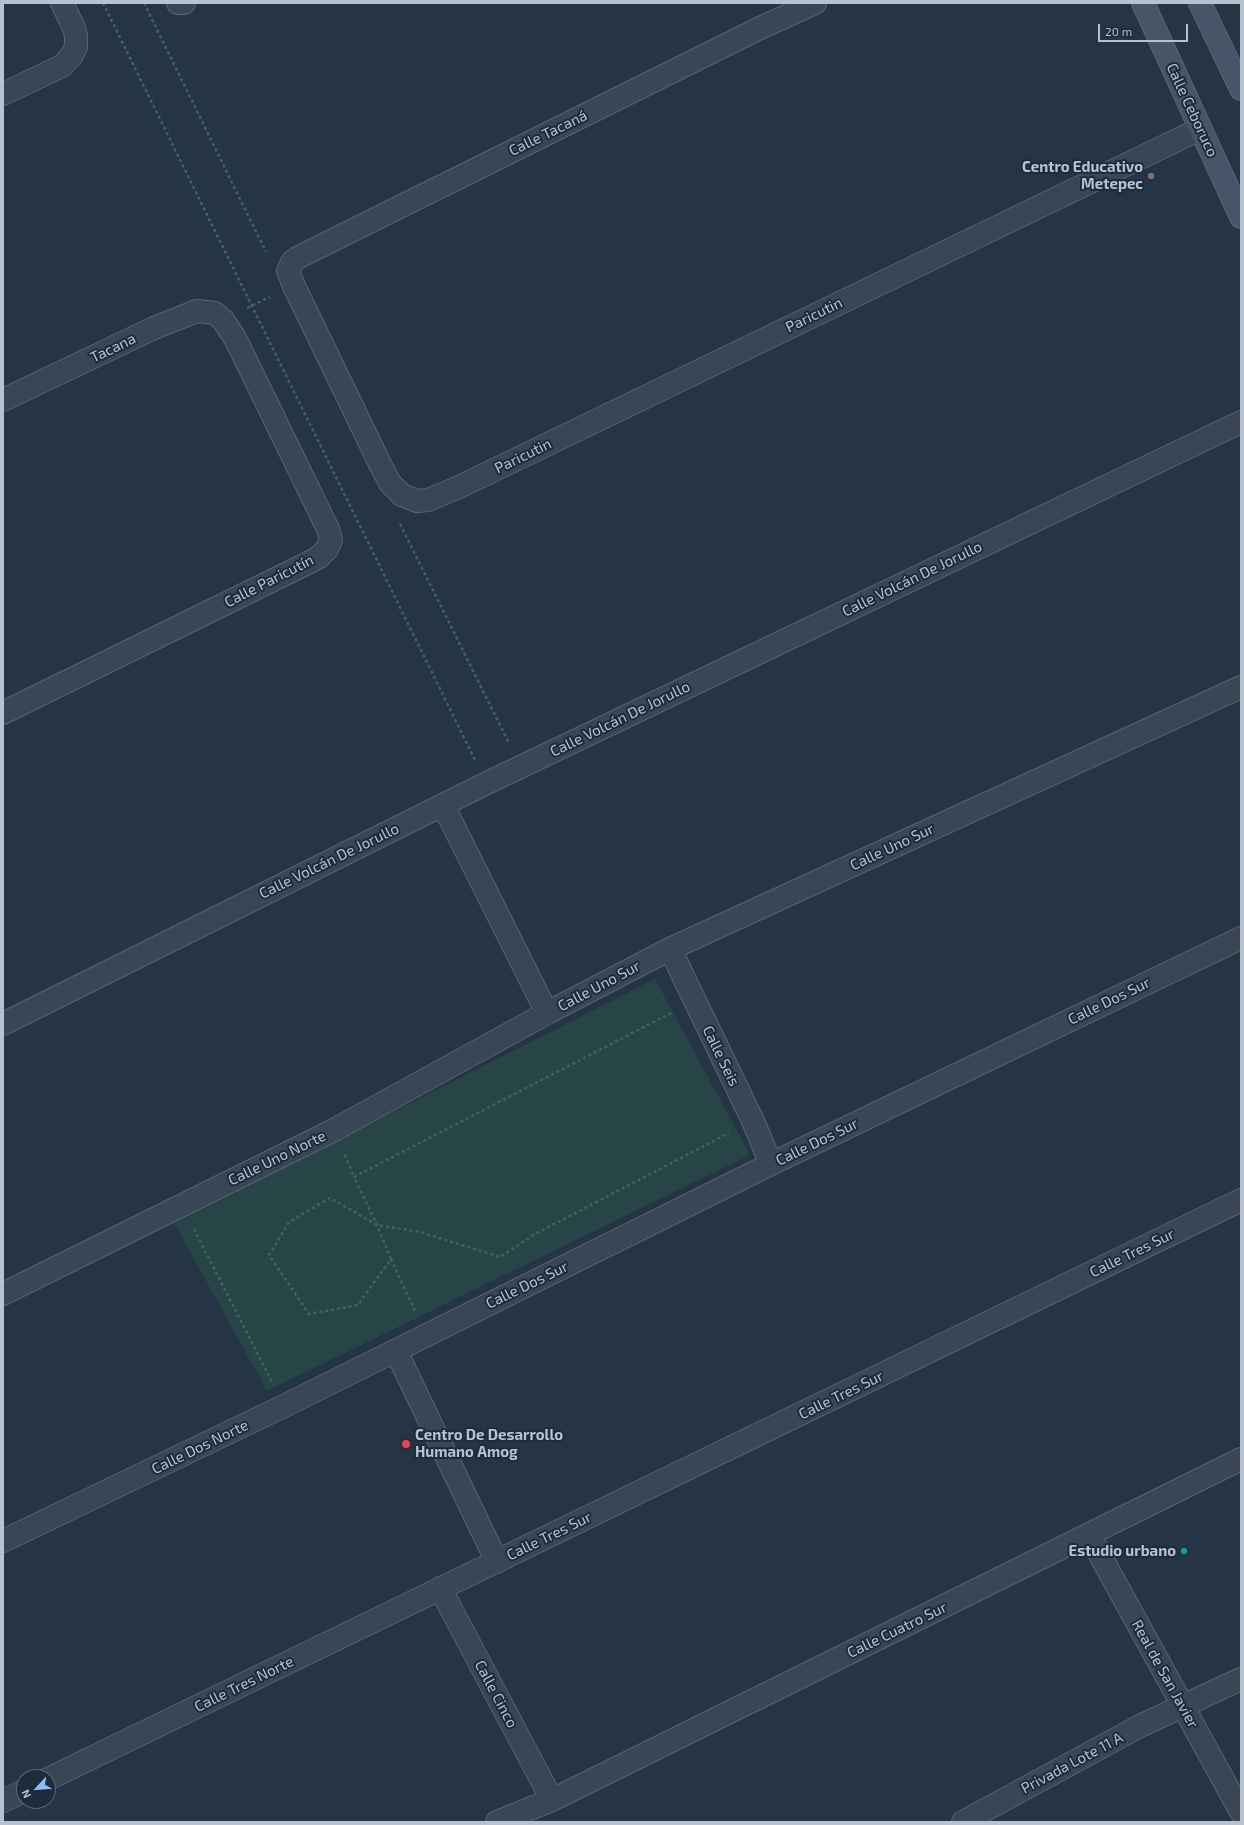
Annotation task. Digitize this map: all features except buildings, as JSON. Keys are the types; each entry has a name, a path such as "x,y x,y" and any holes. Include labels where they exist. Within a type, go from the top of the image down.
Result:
{"main road":[{"name":"Calle Ceboruco","path":"1143,3 1241,217"},
{"path":"1200,3 1241,89"}],"street":[{"path":"3,94 62,66 68,61 76,47 74,28 62,3"},
{"path":"178,3 184,3"},
{"name":"Calle Tacaná","path":"291,278 292,262 299,257 758,29 814,3"},
{"name":"Paricutin","path":"291,278 390,483 402,495 417,501 428,500 457,488 1200,129"},
{"name":"Tacana","path":"3,400 154,328 196,311 215,313 223,320"},
{"name":"Calle Paricutín","path":"3,713 310,562 327,549 331,540 328,529 238,346 223,320"},
{"name":"Calle Volcán De Jorullo","path":"3,1024 487,783 1241,422"},
{"name":"Calle Uno Sur","path":"547,1014 670,949 1241,687"},
{"path":"443,805 547,1014"},
{"name":"Calle Dos Sur","path":"396,1351 771,1164 1241,938"},
{"name":"Calle Seis","path":"670,949 753,1121 771,1164"},
{"name":"Calle Uno Norte","path":"3,1294 334,1130 547,1014"},
{"name":"Calle Tres Sur","path":"440,1588 1241,1200"},
{"path":"396,1351 496,1562"},
{"name":"Calle Dos Norte","path":"3,1541 396,1351"},
{"name":"Calle Cuatro Sur","path":"497,1822 552,1800 1241,1459"},
{"name":"Real de San Javier","path":"1089,1535 1241,1812"},
{"name":"Calle Cinco","path":"440,1588 552,1800"},
{"name":"Calle Tres Norte","path":"56,1775 440,1588"},
{"name":"Privada Lote 11 A","path":"963,1822 1182,1705 1241,1679"},
{"path":"3,1801 16,1795"}],"path":[{"path":"103,3 487,783"},
{"path":"223,320 252,306 291,278"},
{"path":"426,1335 354,1177 695,1001"},
{"path":"391,1259 358,1306 309,1314 270,1255 289,1222 330,1198 377,1225 420,1232 500,1257 535,1234 753,1121"},
{"path":"182,1205 284,1406"}],"green space":[{"path":"655,979 750,1155 267,1391 174,1223"}],"place":[{"name":"Centro Educativo Metepec","path":"1151,176"},
{"name":"Centro De Desarrollo Humano Amog","path":"406,1444"},
{"name":"Estudio urbano","path":"1184,1551"}]}
